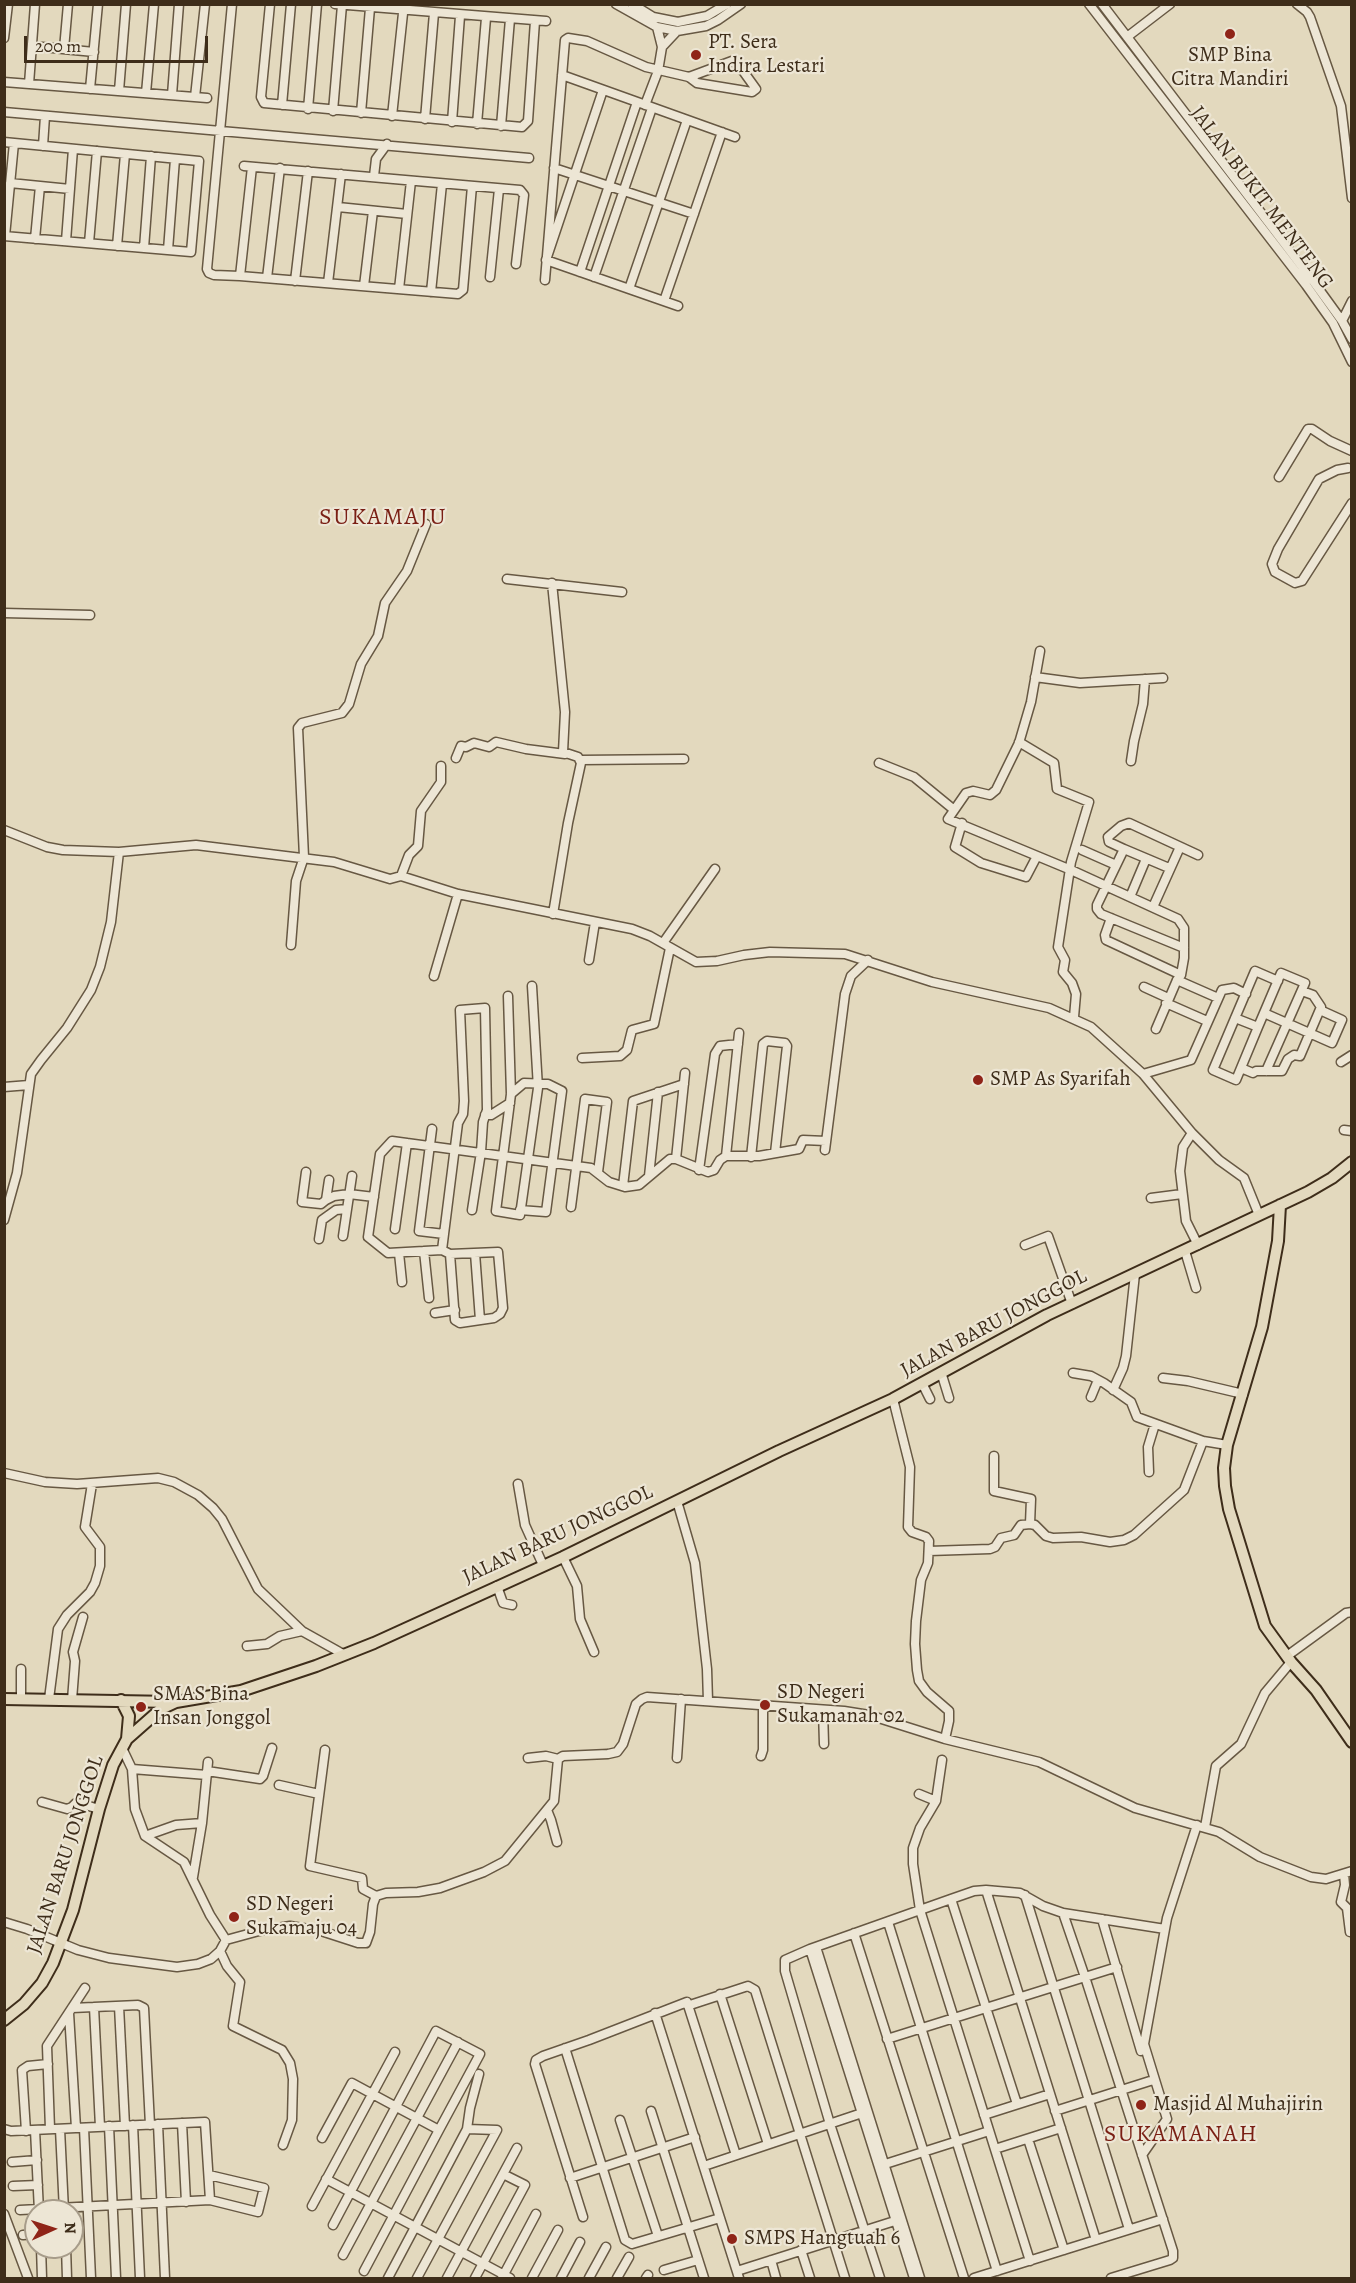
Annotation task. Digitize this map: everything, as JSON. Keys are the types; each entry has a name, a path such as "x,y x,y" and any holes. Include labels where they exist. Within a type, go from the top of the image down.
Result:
{"main road":[{"name":"JALAN BARU JONGGOL","path":"4,2019 18,2010 42,1983 61,1945 111,1772 124,1743 154,1713 176,1702 241,1691 316,1666 374,1643 563,1557 794,1443 893,1399 940,1372 1072,1304 1325,1183 1352,1162"},
{"path":"1280,1205 1280,1226 1264,1317 1227,1445 1224,1468 1229,1509 1265,1626 1316,1690 1352,1742"},
{"path":"4,1699 176,1702"},
{"path":"121,1700 129,1716 124,1743"}],"street":[{"path":"4,38 8,4"},
{"path":"28,84 35,4"},
{"path":"64,50 68,4"},
{"path":"90,89 98,4"},
{"path":"119,91 126,4"},
{"path":"146,93 154,4"},
{"path":"172,96 179,4"},
{"path":"195,97 205,4"},
{"path":"232,4 207,268 209,273 458,294 462,292 472,186"},
{"path":"270,4 261,100 264,103 501,126 522,127 528,121 535,21"},
{"path":"282,105 291,4"},
{"path":"308,109 316,4"},
{"path":"335,4 370,8 404,7 460,16 546,21"},
{"path":"616,4 657,27 677,31 706,26 734,6"},
{"path":"632,4 653,17 678,22 707,16 734,6"},
{"name":"JALAN BUKIT MENTENG","path":"1089,4 1306,285 1333,323 1352,362"},
{"name":"JALAN BUKIT MENTENG","path":"1102,4 1342,321 1352,339"},
{"path":"1127,38 1170,4"},
{"path":"1297,4 1309,8 1341,106 1352,198"},
{"path":"333,111 342,5"},
{"path":"392,116 404,7"},
{"path":"361,113 370,8"},
{"path":"425,119 434,13"},
{"path":"452,122 460,16"},
{"path":"477,124 486,18"},
{"path":"501,126 510,19"},
{"path":"580,272 609,186 658,71 662,47 657,27"},
{"path":"662,47 677,31"},
{"path":"544,280 565,40 568,38 587,42 658,71 689,77 697,82 752,92 756,89 738,64 732,61 689,77"},
{"path":"32,46 94,52"},
{"path":"562,75 735,136"},
{"path":"4,82 207,98"},
{"path":"546,260 603,90"},
{"path":"594,277 624,191 645,105"},
{"path":"1341,106 1352,107"},
{"path":"4,112 220,129 529,158"},
{"path":"43,146 45,116"},
{"path":"629,289 687,120"},
{"path":"664,301 722,132"},
{"path":"9,143 200,161 192,251 5,236 10,183 9,143"},
{"path":"367,143 376,159"},
{"path":"374,176 376,159 387,144"},
{"path":"66,241 73,149"},
{"path":"89,243 97,151"},
{"path":"117,246 125,154"},
{"path":"144,248 151,156"},
{"path":"168,250 175,159"},
{"path":"240,276 248,166 520,190 524,195 516,264"},
{"path":"267,278 279,168"},
{"path":"554,168 694,214"},
{"path":"295,281 308,171"},
{"path":"328,283 340,174"},
{"path":"399,289 411,181"},
{"path":"10,183 70,189"},
{"path":"431,292 442,184"},
{"path":"35,239 40,186"},
{"path":"490,277 499,189"},
{"path":"338,207 407,214"},
{"path":"364,286 373,211"},
{"path":"546,260 678,306"},
{"path":"1342,321 1352,301"},
{"path":"1279,477 1308,429 1352,451"},
{"path":"1350,467 1337,470 1319,479 1278,549 1272,564 1275,572 1294,583 1302,581 1352,503"},
{"path":"291,945 296,881 304,857 299,726 302,723 342,713 349,704 361,664 378,636 386,603 408,571 426,524"},
{"path":"507,579 622,592"},
{"path":"552,583 563,692 565,754"},
{"path":"4,613 90,615"},
{"path":"1040,651 1031,702 1019,742 993,793 970,791 966,793 948,819 1071,870 1174,916 1181,922 1184,948 1179,977 1156,1029"},
{"path":"1035,678 1080,683 1163,678"},
{"path":"1131,761 1143,705 1145,679"},
{"path":"456,758 461,746 466,747 474,743 489,747 495,742 565,754 579,757 580,760 684,759"},
{"path":"1019,742 1054,763 1057,789 1089,802 1071,862 1058,946 1065,960 1063,972 1072,983 1076,994 1074,1017"},
{"path":"553,914 580,760"},
{"path":"879,763 914,777 953,809"},
{"path":"401,876 409,855 418,846 421,811 441,782 441,766"},
{"path":"1169,868 1109,842 1108,837 1121,826 1129,823 1198,855"},
{"path":"962,824 955,847 981,863 1026,877 1037,856"},
{"path":"4,830 56,849 119,852 196,845 334,862 390,879 401,876 458,894 632,929 690,960 702,963 770,952 845,954 932,982 1041,1005 1074,1017 1101,1036 1143,1074 1192,1133 1219,1160 1244,1178 1259,1215"},
{"path":"1153,907 1180,847"},
{"path":"1124,849 1097,909 1101,914 1184,948"},
{"path":"1082,850 1116,865"},
{"path":"4,1220 10,1203 23,1141 29,1085 34,1068 68,1028 94,983 116,897 119,852"},
{"path":"1130,897 1146,859"},
{"path":"582,1058 620,1056 627,1050 632,1030 654,1024 666,946 715,869"},
{"path":"434,976 458,894"},
{"path":"1111,918 1105,935 1106,940 1218,998"},
{"path":"589,960 595,922"},
{"path":"472,1210 480,1152 485,1115 487,1110 485,1008 460,1010 464,1101 455,1149 444,1234 446,1252 455,1320 460,1323 494,1318 500,1314 503,1308 498,1252 475,1253 446,1252 424,1251 388,1254 368,1237 380,1154 392,1141 430,1146 455,1149 480,1152 591,1168 609,1182 623,1186 636,1186 667,1160 676,1159 699,1170 712,1171 726,1156 751,1157 799,1149 803,1140 826,1146 845,994 851,976 868,960"},
{"path":"1266,1071 1305,983 1281,973 1278,981 1236,1080 1213,1070 1256,971 1278,981"},
{"path":"508,996 511,1099 496,1211 520,1215 538,1088 532,986"},
{"path":"1144,987 1207,1021"},
{"path":"1143,1074 1191,1060 1221,990 1234,988 1246,993"},
{"path":"1264,1013 1332,1043 1342,1020 1320,1010 1313,995 1302,991"},
{"path":"1241,1068 1253,1073 1282,1071 1288,1059 1294,1055 1300,1056 1320,1010"},
{"path":"1235,1018 1258,1027"},
{"path":"726,1156 739,1032"},
{"path":"751,1157 763,1044 767,1041 784,1043 788,1046 775,1153"},
{"path":"699,1170 715,1054 720,1046 738,1044"},
{"path":"1341,1062 1352,1055"},
{"path":"676,1159 685,1073"},
{"path":"485,1115 491,1115 511,1099 524,1083 548,1084 562,1091 546,1212 520,1209"},
{"path":"623,1186 632,1103 684,1084"},
{"path":"4,1088 29,1085"},
{"path":"649,1176 658,1092"},
{"path":"571,1208 585,1099 606,1100 598,1172"},
{"path":"432,1129 419,1231 444,1234"},
{"path":"1192,1133 1180,1157 1186,1221 1198,1245"},
{"path":"395,1229 406,1143"},
{"path":"306,1172 302,1202 321,1204 334,1196 349,1194 374,1197"},
{"path":"343,1236 352,1176"},
{"path":"326,1200 330,1180"},
{"path":"1151,1198 1182,1194"},
{"path":"319,1239 322,1220 336,1210 347,1209"},
{"path":"1025,1245 1048,1236 1072,1304"},
{"path":"424,1251 429,1298"},
{"path":"1185,1251 1196,1288"},
{"path":"399,1253 402,1282"},
{"path":"475,1253 480,1320"},
{"path":"1113,1390 1126,1356 1135,1274"},
{"path":"435,1313 454,1310"},
{"path":"940,1372 949,1398"},
{"path":"1072,1373 1084,1374 1098,1380 1131,1402 1137,1417 1203,1441 1227,1445"},
{"path":"1163,1378 1188,1381 1243,1394"},
{"path":"1090,1397 1098,1380"},
{"path":"922,1383 930,1399"},
{"path":"893,1399 910,1467 908,1527 912,1532 928,1539 928,1566 920,1585 915,1658 919,1681 927,1692 949,1711 950,1721 945,1739"},
{"path":"1149,1472 1148,1447 1155,1424"},
{"path":"929,1551 990,1549 995,1547 1001,1538 1014,1535 1021,1526 1030,1524 1035,1524 1046,1536 1053,1538 1081,1537 1110,1542 1124,1540 1134,1535 1184,1490 1190,1480 1203,1441"},
{"path":"994,1456 994,1491 1031,1499 1030,1524"},
{"path":"4,1473 45,1482 92,1484 158,1478 174,1482 198,1495 222,1519 248,1574 258,1589 302,1631 343,1654"},
{"path":"49,1699 58,1629 67,1615 90,1592 100,1566 100,1547 85,1527 92,1484"},
{"path":"518,1484 525,1525 543,1565"},
{"path":"677,1501 694,1563 707,1669 708,1701"},
{"path":"563,1557 577,1586 580,1619 594,1652"},
{"path":"497,1586 503,1603 512,1605"},
{"path":"1141,2152 1167,2120 1144,2044 1170,1907 1201,1826 1216,1766 1241,1744 1265,1693 1289,1659 1346,1613 1352,1612"},
{"path":"72,1700 75,1661 73,1652 83,1617"},
{"path":"247,1646 267,1644 280,1636 302,1631"},
{"path":"21,1669 21,1699"},
{"path":"528,1758 546,1756 558,1759 563,1756 614,1754 623,1744 638,1701 647,1698 869,1715 945,1739 1039,1762 1135,1808 1201,1826 1226,1836 1260,1857 1311,1877 1326,1879 1348,1872"},
{"path":"677,1758 681,1699"},
{"path":"761,1756 763,1706"},
{"path":"823,1710 824,1744"},
{"path":"124,1743 132,1769 135,1809 145,1836 179,1857 192,1877 210,1916 226,1940"},
{"path":"132,1769 207,1770 260,1779 272,1748"},
{"path":"326,1750 310,1866 362,1878 363,1889 376,1896 440,1888 497,1866 510,1855 554,1801 558,1759"},
{"path":"942,1760 936,1801 920,1828 914,1848 913,1864 920,1910 1030,2261"},
{"path":"192,1877 202,1823 207,1770"},
{"path":"279,1785 320,1794"},
{"path":"919,1794 936,1801"},
{"path":"42,1802 67,1809 72,1808 76,1803 99,1809"},
{"path":"547,1810 557,1842"},
{"path":"145,1836 176,1825 202,1823"},
{"path":"1348,1872 1341,1902 1347,1908 1350,1932"},
{"path":"880,2278 830,2124 784,1967 788,1957 974,1891 986,1890 1010,1890 1063,1913 1165,1929"},
{"path":"986,1890 1096,2240"},
{"path":"1025,1895 1130,2229"},
{"path":"4,1922 35,1932 61,1945 109,1958 177,1967 198,1964 211,1959 220,1951 226,1940 290,1926 321,1931 363,1944 368,1939 376,1896"},
{"path":"951,1899 1017,2104"},
{"path":"1063,1913 1173,2251 1173,2258 1111,2278"},
{"path":"1102,1919 1162,2119 1141,2152"},
{"path":"888,1922 998,2271"},
{"path":"1136,2033 1142,2029 1159,1942 1165,1929"},
{"path":"854,1934 964,2278"},
{"path":"813,1948 881,2165 920,2278"},
{"path":"220,1951 227,1966 240,1982 233,2026 282,2050 290,2062 293,2079 292,2120 283,2145"},
{"path":"887,2039 1117,1967"},
{"path":"690,2005 748,1986 755,1990 845,2278"},
{"path":"50,2129 47,2046 85,1988"},
{"path":"720,1995 768,2144"},
{"path":"583,2217 535,2062 543,2056 686,2001 690,2005 736,2155"},
{"path":"70,2011 94,2007 138,2005 144,2008 161,2203 165,2278"},
{"path":"119,2006 140,2278"},
{"path":"94,2007 112,2205 116,2278"},
{"path":"70,2011 91,2278"},
{"path":"655,2013 738,2275 771,2260 899,2220"},
{"path":"333,2225 436,2031 480,2054 364,2271"},
{"path":"343,2255 458,2042"},
{"path":"565,2048 600,2167 625,2240 632,2244 720,2218"},
{"path":"312,2206 395,2052"},
{"path":"39,2199 37,2160 30,2130 22,2070 28,2066 48,2064"},
{"path":"388,2278 468,2129 470,2108 479,2074"},
{"path":"1055,2111 1150,2081"},
{"path":"322,2138 352,2083 439,2130"},
{"path":"984,2115 1050,2094"},
{"path":"651,2111 704,2278"},
{"path":"704,2166 865,2112"},
{"path":"620,2120 658,2236"},
{"path":"4,2129 11,2131 205,2122 210,2200"},
{"path":"182,2123 186,2202"},
{"path":"995,2149 1061,2128"},
{"path":"60,2129 64,2199"},
{"path":"417,2278 497,2130 468,2129"},
{"path":"881,2165 989,2131"},
{"path":"570,2178 695,2137"},
{"path":"1028,2139 1064,2250"},
{"path":"447,2278 517,2148"},
{"path":"12,2162 37,2160"},
{"path":"475,2278 525,2185 503,2174"},
{"path":"84,2206 210,2200 258,2212 264,2188 209,2175"},
{"path":"326,2180 505,2277 536,2214"},
{"path":"13,2186 38,2184"},
{"path":"4,2214 28,2278"},
{"path":"974,2278 1163,2218"},
{"path":"899,2220 914,2278"},
{"path":"532,2278 558,2230"},
{"path":"561,2278 580,2242"},
{"path":"589,2278 606,2247"},
{"path":"801,2250 810,2278"},
{"path":"617,2278 629,2257"},
{"path":"41,2259 42,2278"},
{"path":"67,2259 68,2278"},
{"path":"664,2270 698,2260"},
{"path":"771,2260 776,2278"}],"place":[{"name":"SMP Bina Citra Mandiri","path":"1230,34"},
{"name":"PT. Sera Indira Lestari","path":"696,55"},
{"name":"SMP As Syarifah","path":"978,1080"},
{"name":"SD Negeri Sukamanah 02","path":"765,1705"},
{"name":"SMAS Bina Insan Jonggol","path":"141,1707"},
{"name":"SD Negeri Sukamaju 04","path":"234,1917"},
{"name":"Masjid Al Muhajirin","path":"1141,2105"},
{"name":"SMPS Hangtuah 6","path":"732,2239"}],"district":[{"name":"SUKAMAJU","path":"383,518"},
{"name":"SUKAMANAH","path":"1181,2135"}]}
